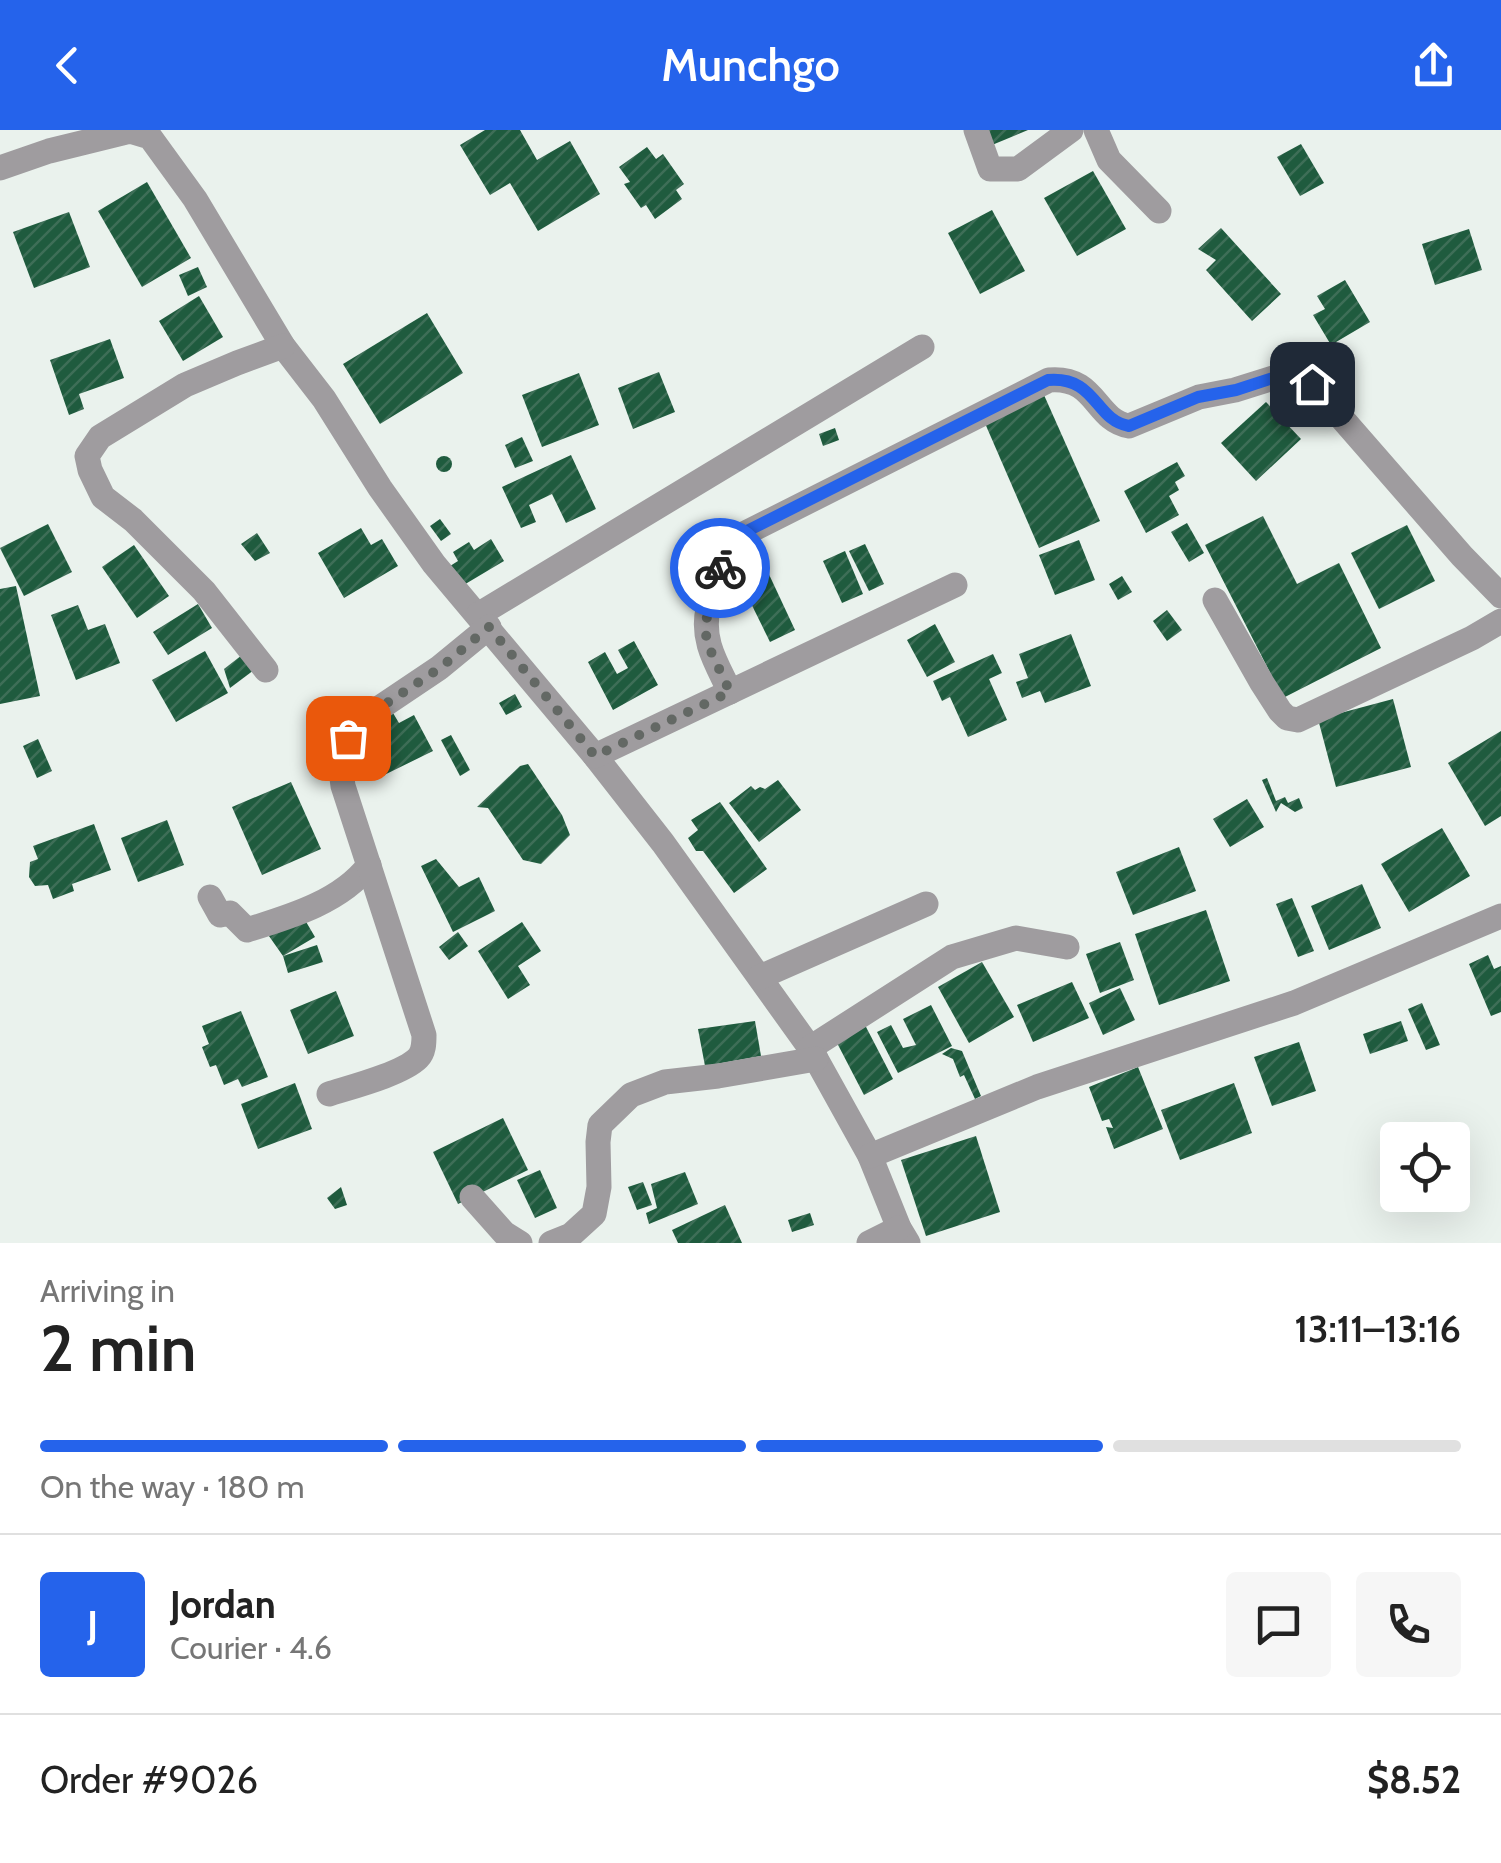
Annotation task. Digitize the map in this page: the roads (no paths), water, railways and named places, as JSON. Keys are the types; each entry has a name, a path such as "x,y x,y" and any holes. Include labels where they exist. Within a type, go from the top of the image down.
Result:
{"street":[{"path":"976,130 990,169 1018,170 1071,130"},
{"path":"1096,130 1109,160 1159,211"},
{"path":"0,168 130,131 150,137 195,199 284,346 324,398 380,488 434,564 663,843 813,1053 870,1156 904,1235 870,1243"},
{"path":"266,670 204,590 133,520 103,497 87,456 100,437 185,385 284,346"},
{"path":"328,1094 396,1071 418,1058 424,1046 424,1035 343,786 339,755 348,738 372,713 440,668 484,621 922,347"},
{"path":"730,692 706,641 707,613 725,545 1048,380 1082,386 1115,421 1129,426 1198,397 1282,375 1301,376 1501,596"},
{"path":"595,756 955,585"},
{"path":"1215,600 1280,712 1292,720 1501,621"},
{"path":"210,897 220,914 230,913 247,930 327,900 361,876 369,865"},
{"path":"760,977 926,904"},
{"path":"870,1156 1038,1087 1294,1003 1501,916"},
{"path":"551,1243 571,1235 594,1214 599,1187 600,1124 632,1094 666,1082 718,1076 813,1053 952,958 1016,938 1067,947"},
{"path":"472,1197 504,1233 520,1243"}]}
